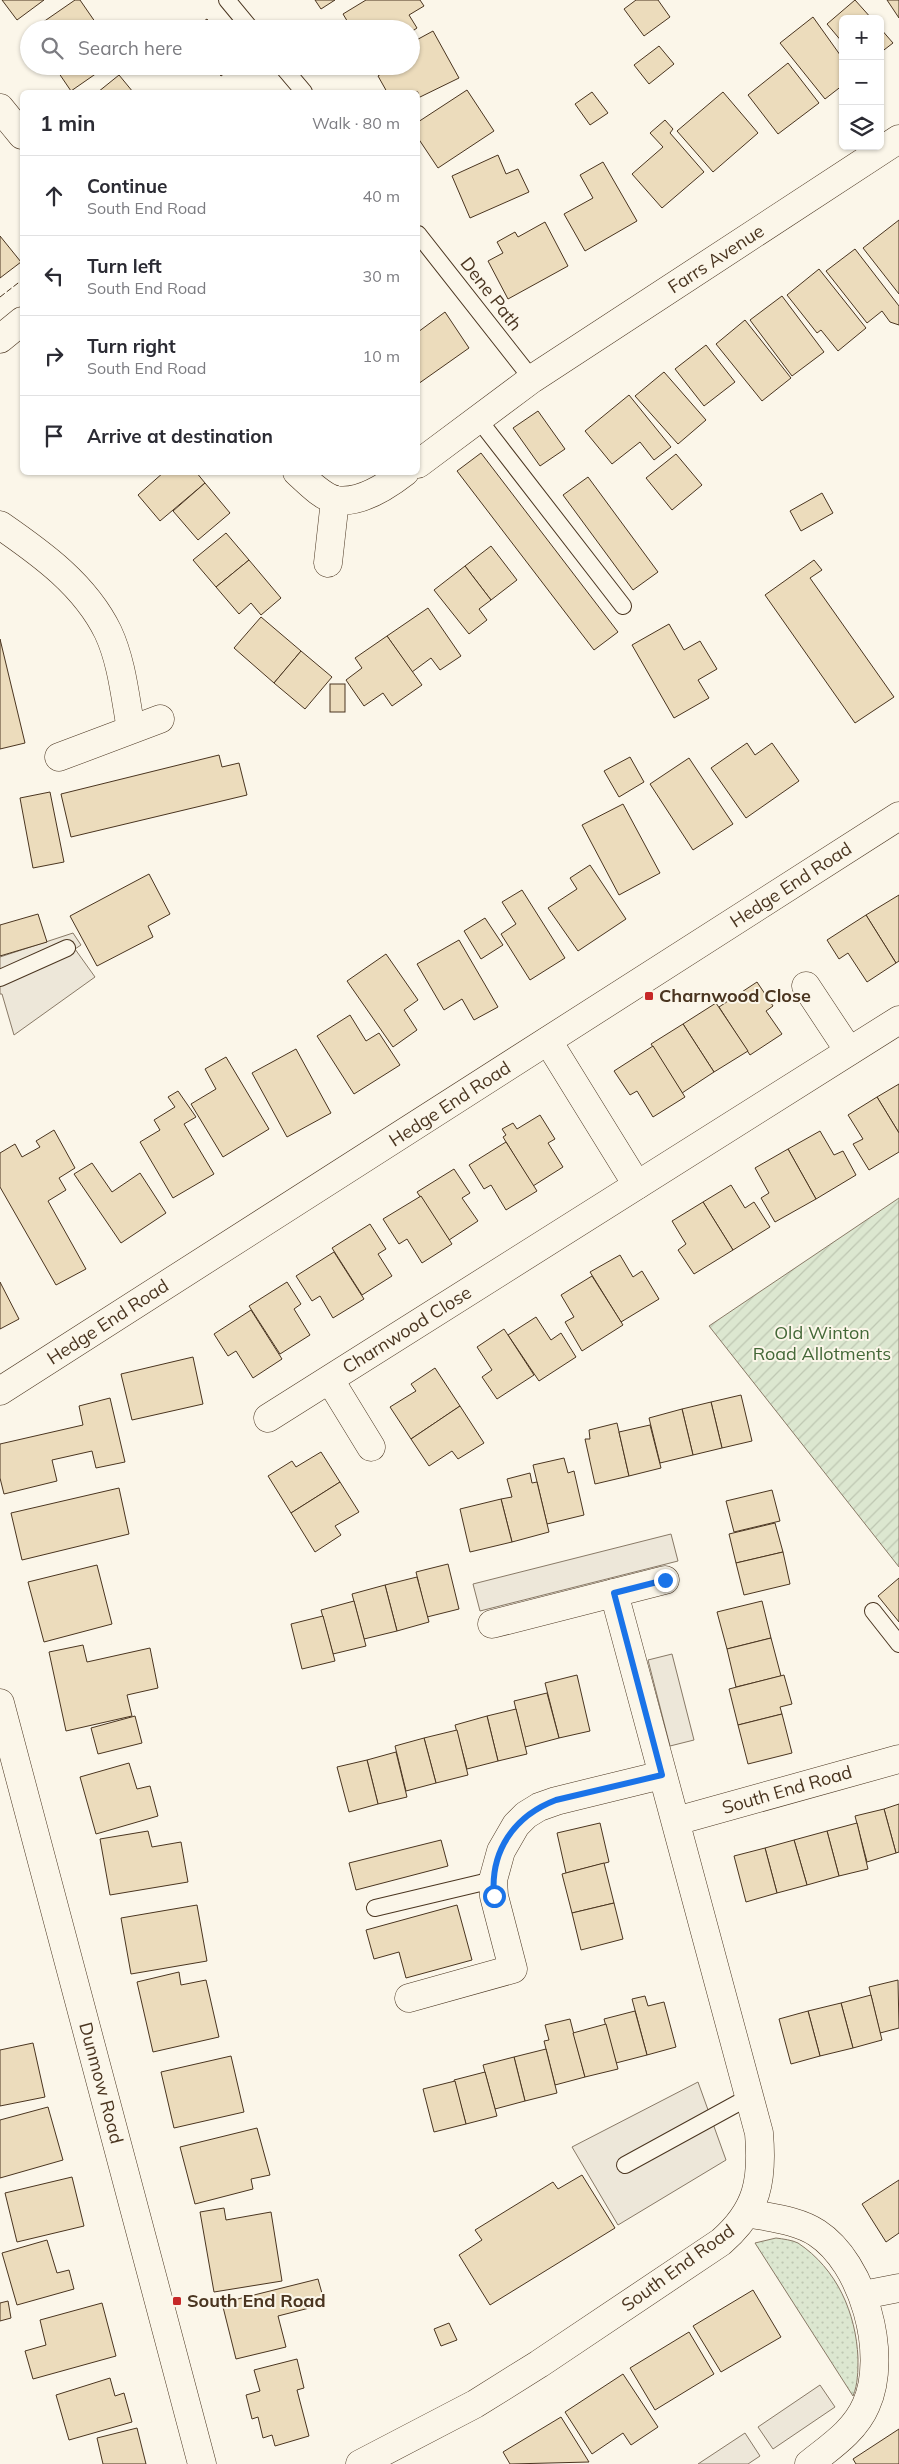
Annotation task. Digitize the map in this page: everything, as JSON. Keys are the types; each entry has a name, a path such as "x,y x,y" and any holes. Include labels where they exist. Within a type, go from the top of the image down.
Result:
{"street":[{"path":"0,108 20,133"},
{"name":"Farrs Avenue","path":"420,463 532,379 899,138"},
{"path":"0,339 20,323"},
{"path":"301,475 314,487 335,500 356,498 387,486 401,475"},
{"path":"328,563 335,500"},
{"path":"0,526 52,563 76,586 91,604 108,632 118,662 131,729"},
{"path":"59,757 160,719"},
{"name":"Hedge End Road","path":"0,1391 899,816"},
{"path":"806,986 849,1051"},
{"name":"Charnwood Close","path":"268,1418 899,1020"},
{"path":"548,1041 637,1185"},
{"name":"Charnwood Close","path":"330,1380 371,1447"},
{"path":"492,1624 665,1580"},
{"name":"South End Road","path":"360,2464 475,2404 539,2364 721,2242 733,2232 748,2213 755,2196 761,2158 758,2133 614,1593"},
{"name":"Dunmow Road","path":"0,1703 202,2464"},
{"name":"South End Road","path":"676,1822 899,1759"},
{"path":"409,1998 514,1969 494,1896 492,1880 507,1838 526,1815 556,1800 662,1775"},
{"path":"748,2213 800,2224 817,2232 834,2246 863,2295 871,2331 874,2367 866,2404 857,2421 839,2441 808,2464"},
{"path":"863,2295 899,2288"}],"lane":[{"path":"227,0 244,20"},
{"path":"290,75 302,90"},
{"name":"Dene Path","path":"420,237 532,379"},
{"path":"479,420 623,606"},
{"path":"0,978 67,948"},
{"path":"873,1611 899,1644"},
{"path":"375,1908 492,1880"},
{"path":"624,2165 749,2097"}],"green space":[{"name":"Old Winton Road Allotments","path":"899,1198 899,1567 709,1326"},
{"path":"776,2238 798,2243 812,2254 834,2279 842,2293 853,2325 858,2358 858,2373 853,2396 755,2243"}],"shaded area":[{"path":"73,933 81,945 75,949 95,977 14,1035 2,994 0,994 0,957"},
{"path":"671,1534 678,1561 480,1611 473,1584"},
{"path":"672,1654 694,1740 670,1746 648,1660"},
{"path":"698,2082 726,2160 618,2225 572,2147"},
{"path":"820,2385 835,2407 773,2449 758,2427"},
{"path":"745,2433 760,2456 748,2464 698,2464"}],"building":[{"path":"2,0 44,0 17,20"},
{"path":"75,0 80,0 94,20 46,20"},
{"path":"315,0 335,0 321,9"},
{"path":"366,0 420,0 424,6 409,15 412,20 347,20 343,14"},
{"path":"636,0 658,0 670,17 644,36 624,9"},
{"path":"855,0 868,15 839,15 839,38 827,24"},
{"path":"887,0 899,0 899,18"},
{"path":"813,17 839,53 839,88 825,99 780,43"},
{"path":"433,31 459,78 420,97 420,90 386,90 378,76 379,75 420,75 420,38"},
{"path":"884,33 893,43 884,50"},
{"path":"659,46 674,64 649,84 634,65"},
{"path":"788,63 819,103 778,134 748,95"},
{"path":"60,75 94,75 72,90 70,90"},
{"path":"119,75 131,90 100,90"},
{"path":"467,90 494,131 438,168 420,141 420,121"},
{"path":"592,92 608,113 590,125 575,104"},
{"path":"723,92 758,133 713,172 677,131"},
{"path":"665,120 673,129 670,133 704,172 662,208 632,174 663,147 650,133"},
{"path":"498,155 506,174 518,169 529,192 470,218 452,176"},
{"path":"603,162 637,221 585,251 564,214 593,198 580,175"},
{"path":"899,220 899,294 863,248"},
{"path":"545,222 568,266 508,299 488,261 503,253 497,242 515,232 518,237"},
{"path":"0,236 20,263 0,278"},
{"path":"855,249 899,306 899,325 890,322 882,311 867,323 826,271"},
{"path":"819,269 866,328 838,351 821,330 817,333 787,295"},
{"path":"782,296 824,352 792,376 750,320"},
{"path":"445,312 469,348 420,383 420,331"},
{"path":"745,320 791,378 762,401 716,344"},
{"path":"706,345 735,382 704,406 675,369"},
{"path":"664,372 706,420 678,444 635,396"},
{"path":"629,395 671,447 654,460 640,442 612,464 585,431"},
{"path":"538,411 565,449 540,466 513,428"},
{"path":"481,453 618,632 594,650 457,471"},
{"path":"676,454 702,485 672,510 646,478"},
{"path":"161,475 198,475 205,483 160,521 138,495"},
{"path":"588,477 658,572 633,590 563,495"},
{"path":"205,483 230,513 198,540 173,511"},
{"path":"822,493 833,513 801,531 790,511"},
{"path":"226,533 249,560 216,587 193,560"},
{"path":"491,546 517,580 491,600 465,566"},
{"path":"249,560 281,598 261,615 251,603 239,614 216,587"},
{"path":"814,560 822,570 810,578 894,697 855,723 765,595"},
{"path":"465,566 491,600 479,609 487,620 469,634 434,590"},
{"path":"428,608 461,656 440,670 431,658 412,672 387,636"},
{"path":"261,617 301,651 274,683 234,648"},
{"path":"669,624 684,650 700,641 717,669 698,680 709,698 674,718 632,645"},
{"path":"387,636 422,685 392,706 383,693 364,706 346,680 362,668 355,658"},
{"path":"0,639 25,743 0,749"},
{"path":"301,651 332,677 305,709 274,683"},
{"path":"330,684 345,684 345,712 330,712"},
{"path":"747,743 755,755 772,743 799,781 746,818 711,768"},
{"path":"219,755 222,767 239,763 247,795 71,837 61,794"},
{"path":"630,757 644,782 619,797 604,771"},
{"path":"689,758 733,824 693,850 650,784"},
{"path":"50,792 64,862 33,868 20,798"},
{"path":"623,804 660,873 619,895 582,825"},
{"path":"590,865 626,919 578,951 548,908 577,889 570,878"},
{"path":"149,874 170,914 148,926 153,937 97,966 70,916"},
{"path":"522,890 565,958 530,980 501,934 516,924 502,902"},
{"path":"899,895 899,961 896,963 866,915"},
{"path":"38,914 47,942 0,956 0,925"},
{"path":"866,915 896,963 867,982 848,953 839,959 827,940"},
{"path":"485,918 503,945 481,959 464,931"},
{"path":"459,940 498,1007 474,1020 462,999 444,1010 417,964"},
{"path":"386,954 418,1000 404,1010 417,1030 393,1047 347,981"},
{"path":"757,982 773,1006 766,1011 782,1034 750,1055 719,1007"},
{"path":"716,1003 748,1051 714,1072 683,1024"},
{"path":"350,1015 366,1041 379,1033 400,1065 354,1094 317,1036"},
{"path":"683,1024 714,1072 682,1093 651,1044"},
{"path":"653,1046 685,1097 653,1117 637,1091 630,1095 614,1071"},
{"path":"296,1049 331,1113 287,1137 252,1073"},
{"path":"226,1057 269,1129 223,1157 191,1104 216,1089 205,1069"},
{"path":"899,1084 899,1133 877,1097"},
{"path":"178,1091 196,1117 184,1124 214,1174 173,1198 140,1142 160,1130 154,1120 175,1107 168,1097"},
{"path":"877,1097 899,1133 899,1152 869,1170 853,1144 863,1139 848,1115"},
{"path":"540,1115 555,1139 548,1143 563,1167 533,1186 503,1137 506,1135 502,1129 513,1123 517,1129"},
{"path":"54,1130 75,1168 59,1178 66,1190 48,1201 86,1269 56,1285 0,1187 0,1153 15,1144 22,1157 40,1147 36,1141"},
{"path":"820,1131 834,1155 843,1151 856,1175 816,1199 788,1149"},
{"path":"506,1142 537,1191 506,1210 491,1185 484,1189 469,1165"},
{"path":"788,1149 816,1199 775,1222 761,1198 769,1193 755,1168"},
{"path":"92,1163 112,1192 140,1173 166,1213 121,1243 74,1174"},
{"path":"454,1169 470,1193 462,1198 478,1221 449,1240 417,1192"},
{"path":"731,1185 745,1208 754,1202 770,1227 733,1250 703,1202"},
{"path":"421,1196 452,1244 422,1263 407,1239 399,1244 383,1219"},
{"path":"703,1202 733,1250 694,1274 678,1250 686,1244 672,1221"},
{"path":"370,1224 386,1249 378,1254 392,1276 362,1295 332,1248"},
{"path":"334,1252 364,1299 333,1318 320,1296 312,1301 296,1276"},
{"path":"620,1255 633,1277 642,1271 659,1299 621,1322 590,1272"},
{"path":"592,1276 623,1325 582,1351 565,1322 574,1317 561,1295"},
{"path":"0,1282 19,1319 0,1329"},
{"path":"287,1282 301,1304 294,1309 310,1335 280,1354 249,1306"},
{"path":"251,1310 282,1359 253,1378 236,1351 228,1356 214,1334"},
{"path":"536,1317 551,1340 561,1333 576,1357 539,1381 508,1335"},
{"path":"504,1329 534,1375 497,1399 482,1377 492,1370 477,1347"},
{"path":"193,1357 203,1404 132,1420 121,1374"},
{"path":"435,1368 460,1406 411,1439 390,1407 416,1391 411,1384"},
{"path":"741,1395 752,1441 722,1448 711,1402"},
{"path":"110,1398 125,1462 96,1468 92,1451 52,1460 57,1481 4,1494 0,1478 0,1444 83,1425 79,1406"},
{"path":"711,1402 722,1448 693,1455 682,1409"},
{"path":"460,1406 484,1443 458,1459 452,1451 429,1466 411,1439"},
{"path":"682,1409 693,1455 660,1463 649,1418"},
{"path":"617,1423 629,1476 595,1484 585,1439 590,1439 589,1430"},
{"path":"650,1425 661,1468 629,1476 619,1432"},
{"path":"321,1452 340,1482 291,1513 268,1476 292,1461 296,1467"},
{"path":"564,1458 568,1473 574,1471 584,1515 547,1524 533,1465"},
{"path":"530,1473 532,1483 537,1482 549,1532 512,1542 501,1499 512,1497 507,1479"},
{"path":"340,1482 359,1512 335,1526 341,1535 315,1552 291,1513"},
{"path":"119,1488 129,1534 22,1560 11,1513"},
{"path":"772,1490 780,1521 734,1532 726,1501"},
{"path":"501,1499 512,1542 470,1552 460,1509"},
{"path":"775,1523 783,1552 736,1563 729,1534"},
{"path":"783,1552 790,1584 744,1595 736,1563"},
{"path":"448,1564 459,1609 427,1617 416,1572"},
{"path":"97,1565 112,1624 44,1642 28,1582"},
{"path":"417,1577 429,1622 397,1631 385,1585"},
{"path":"899,1578 899,1622 878,1596"},
{"path":"385,1585 397,1631 364,1639 352,1594"},
{"path":"354,1601 366,1646 333,1654 321,1610"},
{"path":"762,1601 771,1638 727,1649 717,1612"},
{"path":"323,1616 335,1661 302,1669 291,1624"},
{"path":"771,1638 781,1676 736,1687 727,1649"},
{"path":"83,1645 87,1662 150,1648 158,1688 127,1695 132,1716 66,1731 49,1652"},
{"path":"577,1675 590,1731 559,1738 545,1683"},
{"path":"784,1675 792,1704 780,1707 782,1714 738,1725 729,1689"},
{"path":"547,1693 559,1738 525,1747 514,1701"},
{"path":"516,1709 527,1754 498,1761 487,1716"},
{"path":"782,1714 792,1753 748,1764 738,1725"},
{"path":"135,1716 142,1743 98,1754 91,1728"},
{"path":"487,1716 498,1761 467,1769 455,1725"},
{"path":"457,1730 468,1775 436,1783 424,1738"},
{"path":"424,1738 436,1783 406,1791 395,1746"},
{"path":"396,1752 407,1797 378,1804 367,1760"},
{"path":"367,1760 378,1804 349,1812 337,1767"},
{"path":"129,1763 137,1789 150,1786 158,1816 96,1834 80,1777"},
{"path":"899,1804 899,1852 896,1853 884,1809"},
{"path":"884,1809 896,1853 867,1862 855,1816"},
{"path":"600,1823 609,1862 566,1873 557,1833"},
{"path":"857,1823 868,1869 839,1876 827,1831"},
{"path":"148,1831 152,1847 181,1842 188,1882 110,1895 100,1839"},
{"path":"827,1831 839,1876 807,1885 794,1840"},
{"path":"441,1840 448,1866 356,1890 349,1863"},
{"path":"794,1840 807,1885 777,1893 765,1848"},
{"path":"765,1848 777,1893 746,1902 734,1856"},
{"path":"604,1863 614,1903 572,1913 562,1874"},
{"path":"614,1903 623,1939 581,1950 572,1913"},
{"path":"197,1905 207,1961 131,1974 121,1918"},
{"path":"457,1905 472,1960 406,1978 399,1952 374,1959 366,1930"},
{"path":"179,1972 181,1985 206,1980 219,2037 153,2052 137,1982"},
{"path":"898,1980 899,2028 880,2033 869,1987"},
{"path":"871,1995 882,2040 853,2048 841,2003"},
{"path":"645,1996 648,2006 664,2002 676,2047 647,2055 632,1999"},
{"path":"841,2003 853,2048 820,2056 808,2011"},
{"path":"635,2011 647,2055 616,2063 604,2019"},
{"path":"808,2011 820,2056 791,2064 779,2019"},
{"path":"570,2019 585,2077 555,2085 544,2041 549,2040 545,2025"},
{"path":"606,2024 618,2069 585,2077 573,2033"},
{"path":"33,2043 45,2097 0,2106 0,2050"},
{"path":"546,2049 557,2093 525,2101 514,2057"},
{"path":"231,2056 244,2112 174,2128 161,2072"},
{"path":"514,2057 525,2101 495,2109 483,2065"},
{"path":"485,2072 497,2116 466,2124 454,2080"},
{"path":"455,2081 466,2124 434,2132 423,2089"},
{"path":"48,2107 63,2160 0,2178 0,2120"},
{"path":"257,2128 270,2175 251,2179 253,2189 195,2204 180,2147"},
{"path":"582,2175 615,2228 490,2305 459,2255 482,2240 475,2230 553,2182 558,2189"},
{"path":"72,2177 84,2226 17,2242 5,2193"},
{"path":"899,2180 899,2233 886,2242 862,2204"},
{"path":"224,2208 226,2220 271,2212 282,2281 214,2292 200,2212"},
{"path":"47,2240 57,2273 69,2270 74,2289 17,2305 2,2253"},
{"path":"318,2279 325,2304 278,2316 286,2347 236,2359 222,2303"},
{"path":"753,2290 781,2337 721,2372 693,2326"},
{"path":"8,2301 11,2318 0,2321 0,2303"},
{"path":"102,2303 116,2356 33,2379 25,2351 46,2345 40,2320"},
{"path":"449,2323 457,2340 441,2346 434,2329"},
{"path":"689,2332 714,2374 655,2410 630,2368"},
{"path":"297,2359 304,2388 297,2390 309,2436 275,2446 272,2435 263,2438 258,2417 252,2419 246,2395 260,2391 254,2370"},
{"path":"623,2374 658,2427 631,2445 623,2433 592,2454 565,2412"},
{"path":"110,2378 115,2396 124,2393 132,2422 69,2440 56,2395"},
{"path":"561,2417 589,2462 510,2464 503,2452"},
{"path":"137,2428 146,2464 103,2464 97,2438"},
{"path":"899,2429 899,2464 856,2464 853,2459"}],"fence":[{"path":"0,297 20,282"}],"place":[{"name":"Charnwood Close","path":"649,996"},
{"name":"South End Road","path":"177,2301"}],"route":[{"path":"494,1896 492,1880 501,1851 516,1825 526,1815 556,1800 662,1775 614,1593 665,1580"}]}
